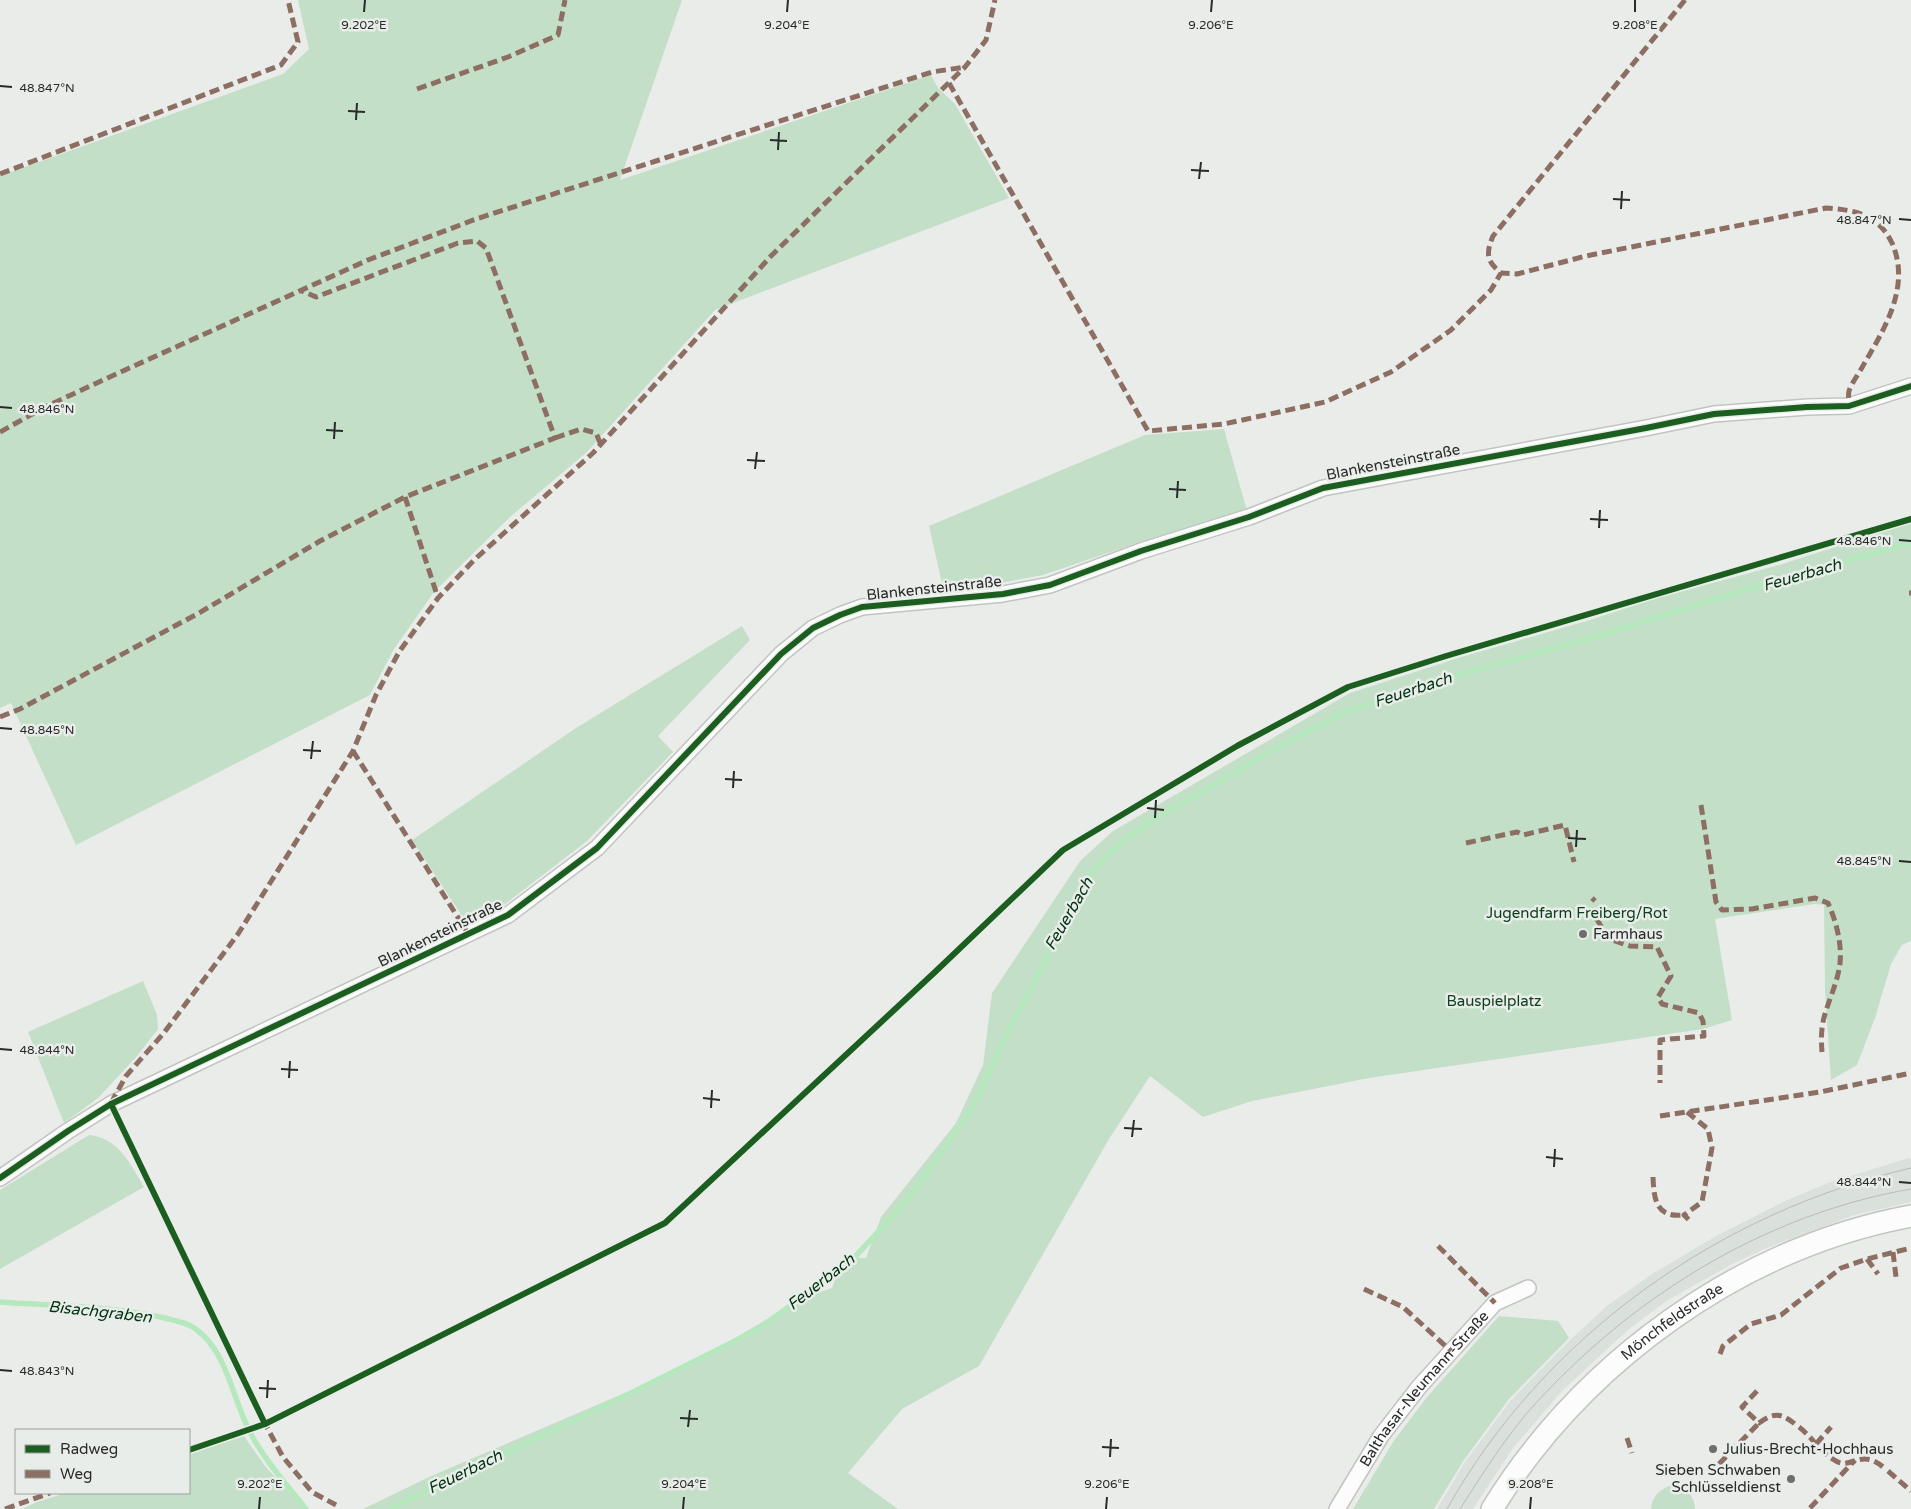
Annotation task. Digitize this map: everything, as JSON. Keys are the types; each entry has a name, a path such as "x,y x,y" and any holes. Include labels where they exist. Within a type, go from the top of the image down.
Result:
{"main road":[{"name":"Mönchfeldstraße","path":"1492,1509 1524,1461 1585,1392 1632,1349 1674,1318 1715,1291 1752,1271 1803,1248 1857,1230 1911,1216"}],"street":[{"name":"Blankensteinstraße","path":"0,1178 111,1104 508,915 597,848 781,654 813,628 840,615 862,607 1003,594 1050,585 1141,551 1249,517 1323,488 1714,414 1849,406 1911,386"},
{"name":"Balthasar-Neumann-Straße","path":"1337,1509 1381,1436 1419,1387 1495,1303 1528,1288"}],"shaded area":[{"path":"1909,1158 1911,1159 1911,1202 1854,1215 1764,1249 1732,1264 1668,1300 1629,1329 1563,1390 1513,1448 1473,1509 1437,1509 1465,1462 1511,1400 1570,1340 1608,1305 1652,1274 1718,1235 1785,1201 1828,1183"}],"green space":[{"path":"298,0 682,0 620,180 931,75 938,88 955,104 1009,198 715,310 587,452 510,517 434,592 394,649 370,695 76,845 11,703 0,708 0,176 283,74 309,49"},
{"path":"1224,429 1247,511 1137,543 1043,575 1000,583 943,588 929,526 1145,435"},
{"path":"1911,523 1911,941 1902,945 1891,964 1875,1018 1857,1065 1831,1080 1825,991 1824,905 1815,904 1715,919 1732,1020 1703,1029 1369,1078 1252,1101 1203,1117 1150,1076 1109,1139 979,1366 902,1409 848,1473 898,1509 363,1509 429,1477 690,1365 802,1298 832,1288 844,1257 866,1258 881,1217 956,1123 983,1065 992,993 1080,861 1113,831 1350,693 1458,658 1590,620 1654,599 1779,565"},
{"path":"742,626 750,640 658,736 673,752 587,841 500,908 468,925 412,840 576,728"},
{"path":"143,981 157,1015 158,1029 137,1056 98,1098 64,1123 28,1032"},
{"path":"89,1135 108,1141 116,1147 129,1161 144,1187 0,1269 0,1190"},
{"path":"1499,1316 1558,1321 1569,1338 1509,1399 1464,1460 1434,1509 1353,1509 1393,1442 1427,1397"},
{"path":"244,1436 265,1466 305,1509 22,1509 63,1494 190,1494 190,1454"},
{"path":"1669,1486 1684,1489 1693,1499 1695,1509 1651,1509 1656,1495"}],"waterway":[{"name":"Feuerbach","path":"389,1509 623,1397 757,1330 850,1262 907,1201 973,1107 1009,1030 1043,965 1065,914 1089,876 1113,849 1148,823 1284,744 1348,711 1468,672 1574,643 1778,580 1911,543"},
{"name":"Bisachgraben","path":"0,1302 125,1311 182,1322 194,1328 208,1340 216,1352 223,1365 245,1423 258,1446 306,1509"}],"tram line":[{"path":"1447,1509 1487,1447 1533,1389 1585,1337 1643,1290 1705,1250 1771,1216 1840,1188 1911,1168"},
{"path":"1460,1509 1500,1448 1527,1413 1566,1372 1608,1334 1653,1299 1700,1268 1750,1242 1802,1219 1856,1201 1911,1189"}],"marked path":[{"path":"0,174 281,65 298,42 288,0"},
{"path":"417,89 508,57 558,35 565,0"},
{"path":"111,1103 126,1076 163,1034 238,934 353,751 376,695 399,652 438,598 474,560 593,453 771,256 965,67 986,40 995,0"},
{"path":"1685,0 1493,236 1488,252 1490,261 1501,273 1517,274 1586,256 1826,208 1847,210 1865,215 1880,226 1892,243 1899,275 1897,291 1887,321 1850,388 1849,406"},
{"path":"0,432 45,407 368,260 476,219 932,72 965,67"},
{"path":"949,83 1148,431 1224,424 1325,402 1391,372 1451,330 1491,290 1501,273"},
{"path":"0,717 20,709 199,613 320,541 405,497 555,438 486,248 477,241 458,243 316,297 302,291"},
{"path":"555,438 581,429 596,433 601,445"},
{"path":"405,497 438,598"},
{"path":"353,751 469,935"},
{"path":"1701,805 1716,902 1722,910 1752,909 1815,898 1828,903 1838,932 1840,963 1838,976 1825,1014 1821,1038 1822,1052"},
{"path":"1466,843 1517,832 1523,835 1565,825 1574,862"},
{"path":"1592,898 1595,901"},
{"path":"1596,918 1609,939 1630,946 1657,947 1671,976 1658,997 1662,1004 1699,1013 1703,1021 1704,1036 1660,1040 1660,1083"},
{"path":"1660,1116 1820,1092 1911,1073"},
{"path":"1687,1112 1708,1129 1712,1148 1702,1202 1684,1215 1690,1221"},
{"path":"1653,1177 1654,1193 1658,1206 1667,1214 1684,1215"},
{"path":"1438,1246 1495,1303"},
{"path":"1720,1354 1723,1346 1751,1324 1781,1315 1841,1268 1867,1259 1911,1248"},
{"path":"1893,1252 1896,1277"},
{"path":"1867,1259 1878,1274"},
{"path":"1364,1289 1403,1307 1451,1351"},
{"path":"1757,1391 1742,1407 1759,1423 1777,1415 1795,1424"},
{"path":"263,1420 283,1457 312,1492 336,1505"},
{"path":"1719,1464 1759,1423"},
{"path":"1799,1427 1826,1454 1836,1461 1847,1463 1868,1459 1883,1467"},
{"path":"1816,1444 1831,1427"},
{"path":"1627,1438 1632,1453"},
{"path":"1810,1508 1855,1460"},
{"path":"1888,1471 1911,1491"},
{"path":"5,1509 47,1494"}],"cycle path":[{"path":"0,1178 111,1104 508,915 597,848 781,654 813,628 840,615 862,607 1003,594 1050,585 1141,551 1249,517 1323,488 1714,414 1849,406 1911,386"},
{"path":"190,1450 265,1424 665,1223 1063,850 1237,746 1348,687 1446,656 1911,519"},
{"path":"111,1104 265,1424"}],"place":[{"name":"Farmhaus","path":"1583,934"},
{"name":"Julius-Brecht-Hochhaus","path":"1713,1449"},
{"name":"Sieben Schwaben Schlüsseldienst","path":"1791,1479"}],"park label":[{"name":"Jugendfarm Freiberg/Rot","path":"1577,913"},
{"name":"Bauspielplatz","path":"1494,1001"}]}
